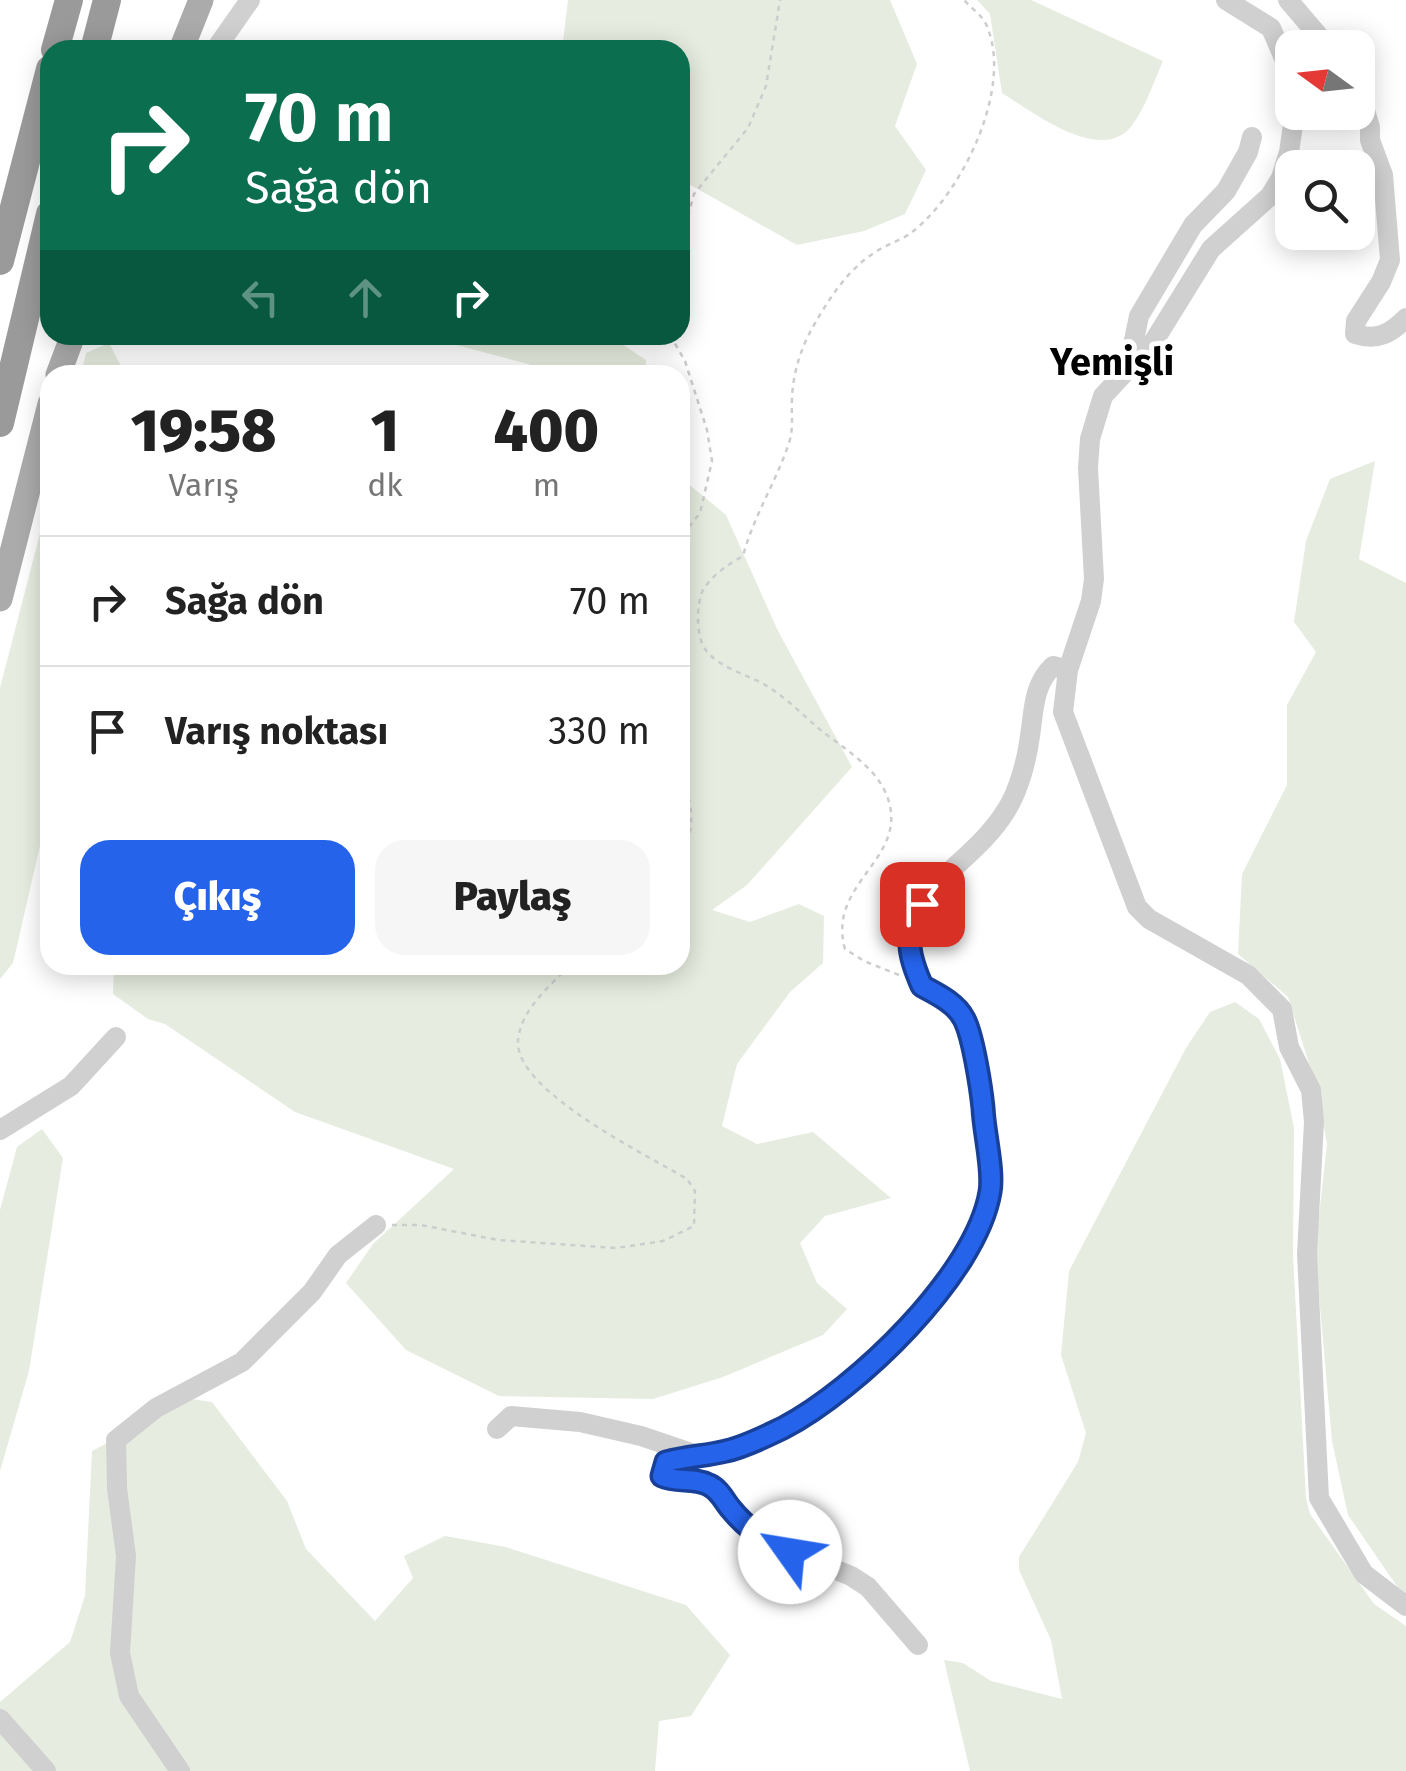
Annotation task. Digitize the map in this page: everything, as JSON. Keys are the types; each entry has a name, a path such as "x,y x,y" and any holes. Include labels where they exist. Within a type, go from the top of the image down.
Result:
{"highway":[{"path":"58,40 68,0"},
{"path":"97,40 108,0"},
{"path":"0,261 40,107"},
{"path":"0,424 40,256"}],"main road":[{"path":"185,40 201,0"},
{"path":"0,599 40,443"}],"street":[{"path":"222,40 250,0"},
{"path":"1226,0 1271,28 1275,37"},
{"path":"1288,0 1314,30"},
{"path":"1293,130 1290,152 1270,196 1210,249 1154,341 1103,396 1090,438 1088,468 1094,579 1091,601 1068,670 1063,712 1137,907 1149,919 1248,975 1282,1009 1290,1047 1311,1090 1314,1122 1307,1254 1319,1498 1364,1574 1406,1606"},
{"path":"1370,130 1382,175 1390,260 1356,321 1355,334 1372,340 1393,331 1406,318"},
{"path":"1128,369 1139,316 1194,225 1226,191 1252,137"},
{"path":"918,1645 868,1587 851,1576 763,1540 709,1485 662,1476 666,1462 694,1454 726,1452 784,1427 848,1385 888,1351 962,1258 984,1220 991,1186 982,1093 964,1018 946,1000 922,986 909,952 910,929 922,904 1008,808 1030,741 1033,703 1042,676 1053,666 1068,670"},
{"path":"0,1130 71,1086 116,1037"},
{"path":"180,1771 129,1696 120,1653 126,1556 117,1488 116,1440 156,1408 242,1362 312,1292 338,1255 376,1225"},
{"path":"497,1429 511,1416 580,1422 641,1436 694,1454"},
{"path":"0,1720 46,1771"}],"path":[{"path":"690,208 694,194 748,128 766,86 780,0"},
{"path":"920,981 864,961 844,949 840,934 847,899 884,851 892,821 883,787 860,759 770,688 723,664 705,649 698,628 702,592 725,566 744,556 752,522 788,446 793,425 794,374 811,330 836,287 874,253 911,233 937,208 963,172 992,93 990,33 984,18 964,0"},
{"path":"690,377 707,430 712,462 700,513 690,526"},
{"path":"376,1225 421,1226 498,1240 616,1248 663,1241 694,1226 695,1191 687,1179 564,1106 524,1068 518,1040 533,1005 561,975"}],"shaded area":[{"path":"568,0 890,0 917,64 895,126 926,170 905,214 864,231 797,245 690,185 690,40 563,40"},
{"path":"977,0 1031,0 1163,61 1133,124 1120,136 1104,140 1087,138 1049,122 1002,93 990,14"},
{"path":"110,345 120,365 83,365 86,353"},
{"path":"456,345 623,345 646,360 646,365 532,365"},
{"path":"1375,461 1359,559 1406,583 1403,1595 1348,1515 1332,1441 1315,1251 1327,1144 1318,1092 1288,997 1238,954 1242,874 1287,785 1287,705 1316,652 1294,622 1306,541 1330,479"},
{"path":"690,485 726,515 778,631 852,767 747,885 712,910 750,922 799,904 824,916 823,963 790,992 737,1064 722,1126 757,1144 813,1132 891,1198 825,1216 800,1243 817,1283 847,1309 823,1335 723,1377 653,1399 499,1396 406,1350 346,1283 373,1244 454,1169 295,1112 165,1024 148,1019 113,994 114,975 690,975"},
{"path":"40,534 40,846 13,963 0,979 0,688"},
{"path":"1235,1002 1259,1019 1280,1059 1294,1128 1293,1255 1306,1498 1310,1514 1374,1604 1406,1626 1406,1771 970,1771 944,1660 963,1663 991,1681 1062,1699 1051,1640 1019,1570 1019,1557 1078,1462 1086,1433 1061,1355 1069,1271 1186,1048 1210,1012"},
{"path":"42,1129 63,1158 29,1371 0,1471 0,1210 17,1147"},
{"path":"192,1399 212,1402 287,1501 306,1549 375,1621 413,1578 404,1556 445,1536 506,1547 686,1605 730,1655 691,1716 659,1721 655,1771 0,1771 0,1702 70,1642 85,1596 92,1451"}],"district":[{"name":"Yemişli","path":"1112,362"}],"route":[{"path":"790,1552 763,1540 732,1512 718,1490 696,1480 668,1480 662,1476 662,1468 666,1462 694,1454 726,1452 784,1427 848,1385 888,1351 962,1258 984,1220 991,1186 982,1093 964,1018 946,1000 922,986 909,952 910,929 922,904"}]}
